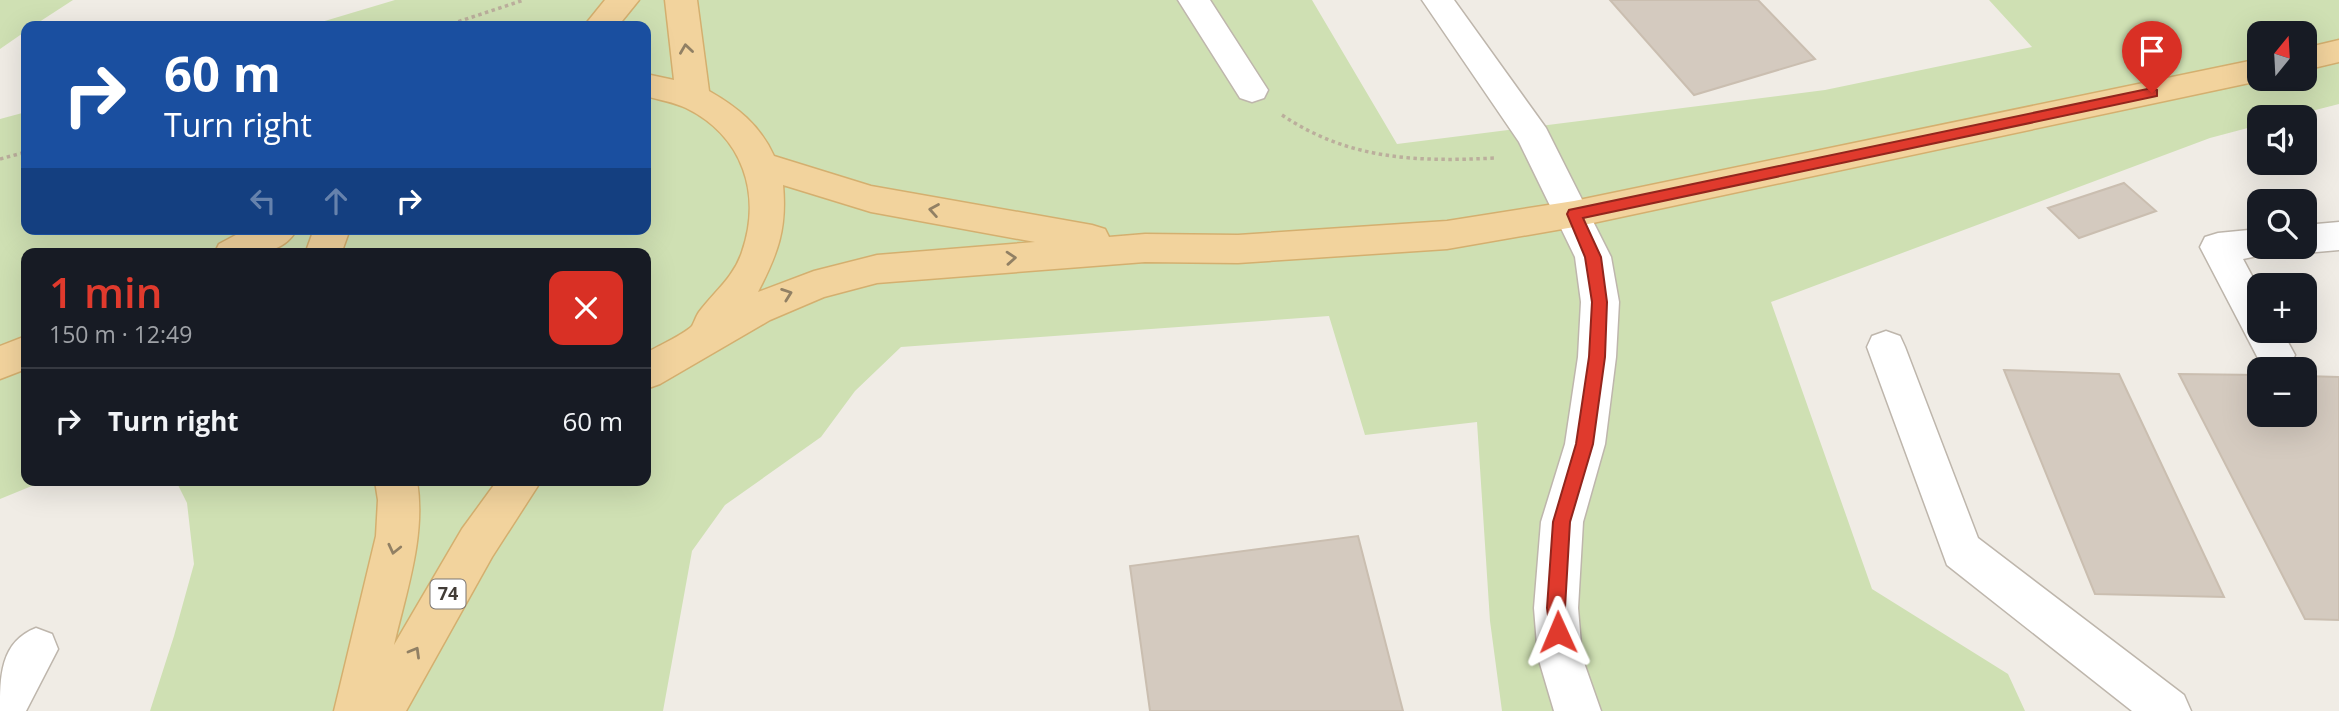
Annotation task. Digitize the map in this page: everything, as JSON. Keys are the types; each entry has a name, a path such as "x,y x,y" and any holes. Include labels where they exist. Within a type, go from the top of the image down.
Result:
{"main road":[{"path":"604,21 623,0"},
{"path":"681,0 692,97"},
{"path":"2317,56 2339,51"},
{"path":"651,370 684,348 772,300 839,276 877,269 1145,248 1238,249 1342,244 1447,234 1574,214 2247,73"},
{"path":"651,86 692,97 718,111 740,130 764,166 770,208 764,244 747,280 727,307 684,348"},
{"path":"764,166 871,199 1145,248"},
{"path":"243,248 268,235"},
{"path":"357,711 397,536 399,500 397,486"},
{"name":"74","path":"381,711 477,543 517,486"}],"street":[{"path":"1194,0 1252,90"},
{"path":"1438,0 1534,137 1593,257 1600,302 1597,357 1585,444 1562,522 1556,608 1560,657 1578,711"},
{"path":"2317,238 2339,236"},
{"path":"2247,244 2218,247 2247,301"},
{"path":"1886,346 1962,551 2168,711"},
{"path":"1,711 36,649"}],"path":[{"path":"460,21 524,0"},
{"path":"1252,90 1291,122 1326,141 1376,154 1439,162 1544,156"},
{"path":"0,159 21,153"}],"green space":[{"path":"0,0 73,0 41,21 21,21 21,34 0,49"},
{"path":"395,0 1312,0 1397,144 1825,90 2032,47 1989,0 2339,0 2339,104 2317,110 2317,105 2247,105 2247,128 2210,138 1771,302 1872,589 2008,674 2025,711 1502,711 1490,621 1477,422 1365,435 1329,316 901,347 855,391 821,437 725,505 692,551 663,711 150,711 194,564 187,503 178,486 651,486 651,248 21,248 21,486 32,486 0,499 0,119 21,113 21,235 651,235 651,21 325,21"}],"building":[{"path":"1610,0 1758,0 1815,59 1694,95"},
{"path":"2124,183 2156,211 2079,238 2048,208"},
{"path":"2004,370 2119,374 2224,597 2095,594"},
{"path":"2179,374 2247,375 2247,427 2317,427 2317,376 2339,377 2339,620 2305,619"},
{"path":"1358,536 1403,711 1150,711 1130,566"}],"route":[{"path":"1558,632 1556,608 1562,522 1585,444 1597,357 1600,302 1593,257 1574,214 2152,93"}]}
